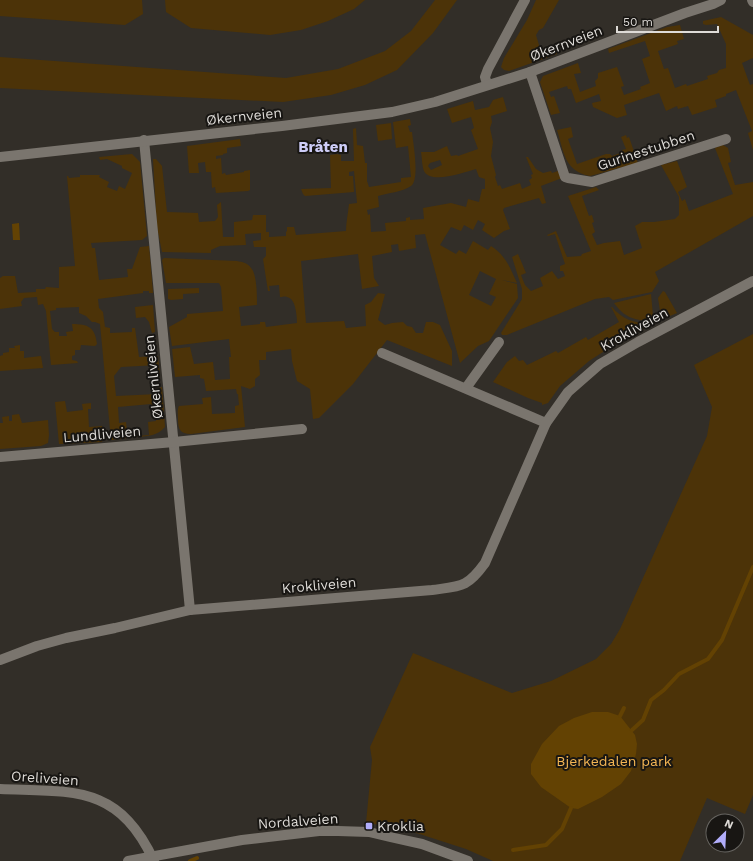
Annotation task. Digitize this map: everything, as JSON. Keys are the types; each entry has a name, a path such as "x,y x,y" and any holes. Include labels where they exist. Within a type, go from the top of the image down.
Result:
{"street":[{"path":"487,84 486,77 488,69 525,0"},
{"name":"Økernveien","path":"0,157 282,126 392,112 435,102 487,84 530,72 721,0"},
{"name":"Gurinestubben","path":"530,72 565,177 592,182 726,140"},
{"name":"Økernliveien","path":"144,140 190,610"},
{"name":"Krokliveien","path":"0,660 37,646 66,638 190,610 432,590 462,586 474,577 485,563 546,423 568,392 600,364 638,342 753,282"},
{"path":"466,388 499,342"},
{"path":"382,353 546,423"},
{"name":"Lundliveien","path":"0,457 174,442 302,428"},
{"name":"Oreliveien","path":"0,789 75,792 103,801 129,820 140,835 152,858"},
{"name":"Nordalveien","path":"128,861 152,858 266,836 319,831 369,832 422,844 468,861"}],"green space":[{"path":"0,0 142,0 143,14 125,25 0,16"},
{"path":"165,0 365,0 354,9 328,21 301,30 270,35 191,28 166,12"},
{"path":"435,0 457,0 433,33 397,70 365,85 331,95 283,102 0,88 0,57 286,78 338,69 385,51 411,31"},
{"path":"536,0 559,0 543,28 539,30 536,35 542,55 556,50 557,54 509,71 504,70 501,67 504,58 527,20"},
{"path":"721,17 753,35 753,58 742,63 750,85 753,84 753,150 748,133 752,131 736,90 715,100 717,107 692,115 688,106 678,109 677,106 666,111 659,93 624,105 627,115 617,118 593,107 592,103 601,101 599,94 576,103 571,89 568,89 567,86 549,92 551,97 554,96 560,113 551,115 540,82 543,76 578,63 581,73 574,74 580,92 596,86 595,81 598,78 598,73 617,67 624,86 621,87 624,95 641,89 640,87 650,83 642,59 650,56 645,41 609,53 608,49 667,27 680,25 684,39 677,41 678,44 658,51 664,69 668,68 675,88 686,84 687,86 708,79 707,76 726,68 726,44 717,24 706,25 703,24 703,21"},
{"path":"503,97 507,111 491,116 492,122 490,128 493,142 491,156 498,186 500,185 502,189 520,183 522,189 531,185 529,180 532,178 531,175 533,174 526,157 528,157 536,169 543,173 558,171 562,178 541,186 546,203 542,204 539,198 504,208 503,210 510,229 494,238 482,230 485,224 478,220 473,230 464,225 461,231 451,227 440,245 456,254 459,250 466,254 473,241 488,250 491,246 504,257 517,283 502,280 517,284 518,298 489,341 478,346 460,363 425,234 415,235 416,248 399,251 398,244 391,245 392,252 372,256 374,278 379,286 362,289 358,254 301,261 306,323 344,321 346,328 366,326 365,305 371,302 378,293 385,294 378,320 385,325 403,322 407,326 412,327 416,333 423,333 426,322 433,322 440,325 452,351 452,366 387,340 353,384 319,418 313,419 310,389 297,381 292,361 291,349 266,352 266,360 259,360 260,375 255,379 255,386 250,389 241,386 245,427 191,434 182,432 178,423 179,406 203,404 202,398 211,397 212,414 235,413 235,406 239,405 238,394 236,389 206,391 204,379 200,378 200,375 175,377 172,349 190,347 194,364 213,362 215,380 230,379 229,357 231,357 229,339 172,346 169,327 187,317 187,314 223,311 221,287 219,283 166,283 162,260 164,258 237,261 250,266 253,271 256,285 257,305 239,307 241,326 260,324 260,322 265,322 266,327 297,323 297,317 294,304 290,298 280,297 279,285 269,286 270,291 268,291 263,259 266,256 266,247 254,247 253,241 261,240 261,233 245,234 246,245 220,246 211,250 211,253 162,252 157,227 153,159 156,159 162,166 167,212 198,213 199,222 215,221 218,217 217,205 221,202 223,237 234,237 234,222 252,220 253,215 266,215 266,232 269,232 269,237 286,236 287,227 294,227 296,235 346,231 349,204 357,203 354,171 349,172 349,176 353,176 354,192 305,196 301,189 331,188 330,155 341,155 341,161 354,161 353,129 356,128 357,145 363,146 365,163 367,163 367,181 369,187 401,182 401,178 411,177 408,146 396,148 393,122 410,119 411,125 408,126 410,132 412,132 416,169 414,182 411,186 403,190 378,196 379,207 367,210 368,215 370,214 371,232 386,231 385,223 406,221 406,218 410,217 410,220 424,219 423,208 451,203 466,207 468,199 479,202 482,189 485,189 485,179 479,177 476,169 456,175 433,177 424,171 421,152 434,152 447,146 451,156 458,156 478,149 471,130 474,128 471,117 452,123 447,109 473,101 475,110 489,107 493,100","holes":["440,160 442,165 431,170 428,166 430,163","480,271 496,279 489,294 496,297 491,306 469,295"]},
{"path":"391,123 392,139 378,141 376,125"},
{"path":"571,127 573,137 568,139 577,164 606,154 610,154 612,156 623,152 622,150 626,149 621,137 626,135 627,138 629,137 638,163 590,176 575,170 566,159 557,130"},
{"path":"240,139 241,146 227,148 227,153 216,156 216,159 221,158 222,174 225,173 226,175 250,170 250,190 216,193 215,187 212,188 211,172 206,172 205,162 198,163 199,173 189,173 187,146"},
{"path":"723,145 728,148 731,162 728,163 735,185 753,182 753,216 655,272 659,281 652,292 613,300 609,297 595,299 507,335 502,335 501,333 522,299 522,289 512,257 518,254 526,273 521,275 525,285 531,291 543,286 540,278 552,271 558,279 565,276 563,271 560,271 560,266 565,264 555,234 547,235 556,231 567,257 581,256 582,254 591,251 568,196 596,187 599,190 582,196 589,216 592,215 594,222 592,223 595,232 592,234 597,245 620,241 624,255 642,248 635,226 642,222 675,219 679,215 679,197 661,165 677,161 687,187 678,192 682,201 685,199 689,211 733,194 715,148"},
{"path":"132,154 140,162 147,236 142,240 91,243 92,248 95,248 99,280 128,277 127,269 132,269 140,247 149,246 153,293 143,291 143,293 98,299 99,308 103,312 105,327 110,328 110,333 132,332 132,328 135,328 139,357 158,356 160,377 156,373 158,372 158,365 121,367 114,376 116,396 158,394 159,388 162,387 165,427 156,434 137,437 149,435 148,422 156,421 155,411 152,410 151,404 118,407 119,423 126,422 128,438 111,440 100,324 92,322 86,316 79,313 79,307 56,308 56,310 50,311 52,329 55,332 59,332 59,336 67,336 66,332 73,331 72,324 82,325 92,330 97,344 95,346 81,345 80,350 75,350 75,355 72,356 72,360 77,361 78,363 51,365 46,311 43,304 38,305 37,297 24,298 21,302 22,306 0,309 0,278 3,276 15,276 18,293 36,292 36,289 45,289 46,287 59,288 59,267 75,266 67,176 69,178 80,177 80,175 100,175 99,177 109,182 107,187 117,191 119,186 125,189 132,173 122,168 122,166 107,159 100,160 99,157"},
{"path":"199,288 199,293 183,294 183,299 168,299 168,289"},
{"path":"663,291 677,313 658,321 660,311 658,298"},
{"path":"651,294 653,315 650,321 634,319 625,315 614,303"},
{"path":"153,305 155,332 152,333 149,322 145,317 136,318 135,307"},
{"path":"611,307 620,315 629,320 649,324 650,326 620,341 589,361 560,386 548,403 542,405 542,403 493,382 507,362 515,356 519,361 523,360 527,365 556,351 558,353 586,337 588,340 619,322"},
{"name":"Bjerkedalen park","path":"753,334 753,795 745,814 707,798 680,861 493,861 466,849 401,828 366,823 372,760 370,747 413,653 512,693 551,681 596,659 611,644 620,629 707,436 712,407 694,365"},
{"path":"20,345 20,351 24,351 24,358 41,356 43,368 0,371 0,356 3,355 3,353 9,352 9,348 15,348 14,346"},
{"path":"65,401 67,412 83,410 82,404 91,403 91,409 88,409 89,427 102,426 104,432 102,442 59,444 55,402"},
{"path":"19,414 22,423 48,420 48,443 41,446 0,449 0,423 3,423 2,417 9,416 9,421 12,421 12,415"}],"shaded area":[{"path":"19,223 20,240 13,240 12,224"},
{"path":"592,712 608,712 620,716 635,735 637,744 636,754 631,771 621,784 602,797 578,809 571,808 541,787 531,774 531,764 542,744 559,726 574,718"}],"waterway":[{"path":"632,730 643,720 651,700 664,690 679,674 708,659 722,640 753,567"},
{"path":"620,716 624,708"},
{"path":"513,850 546,845 562,829 571,808"},
{"path":"190,861 197,858"}],"place":[{"name":"Kroklia","path":"369,826"}],"district":[{"name":"Bråten","path":"323,147"}]}
